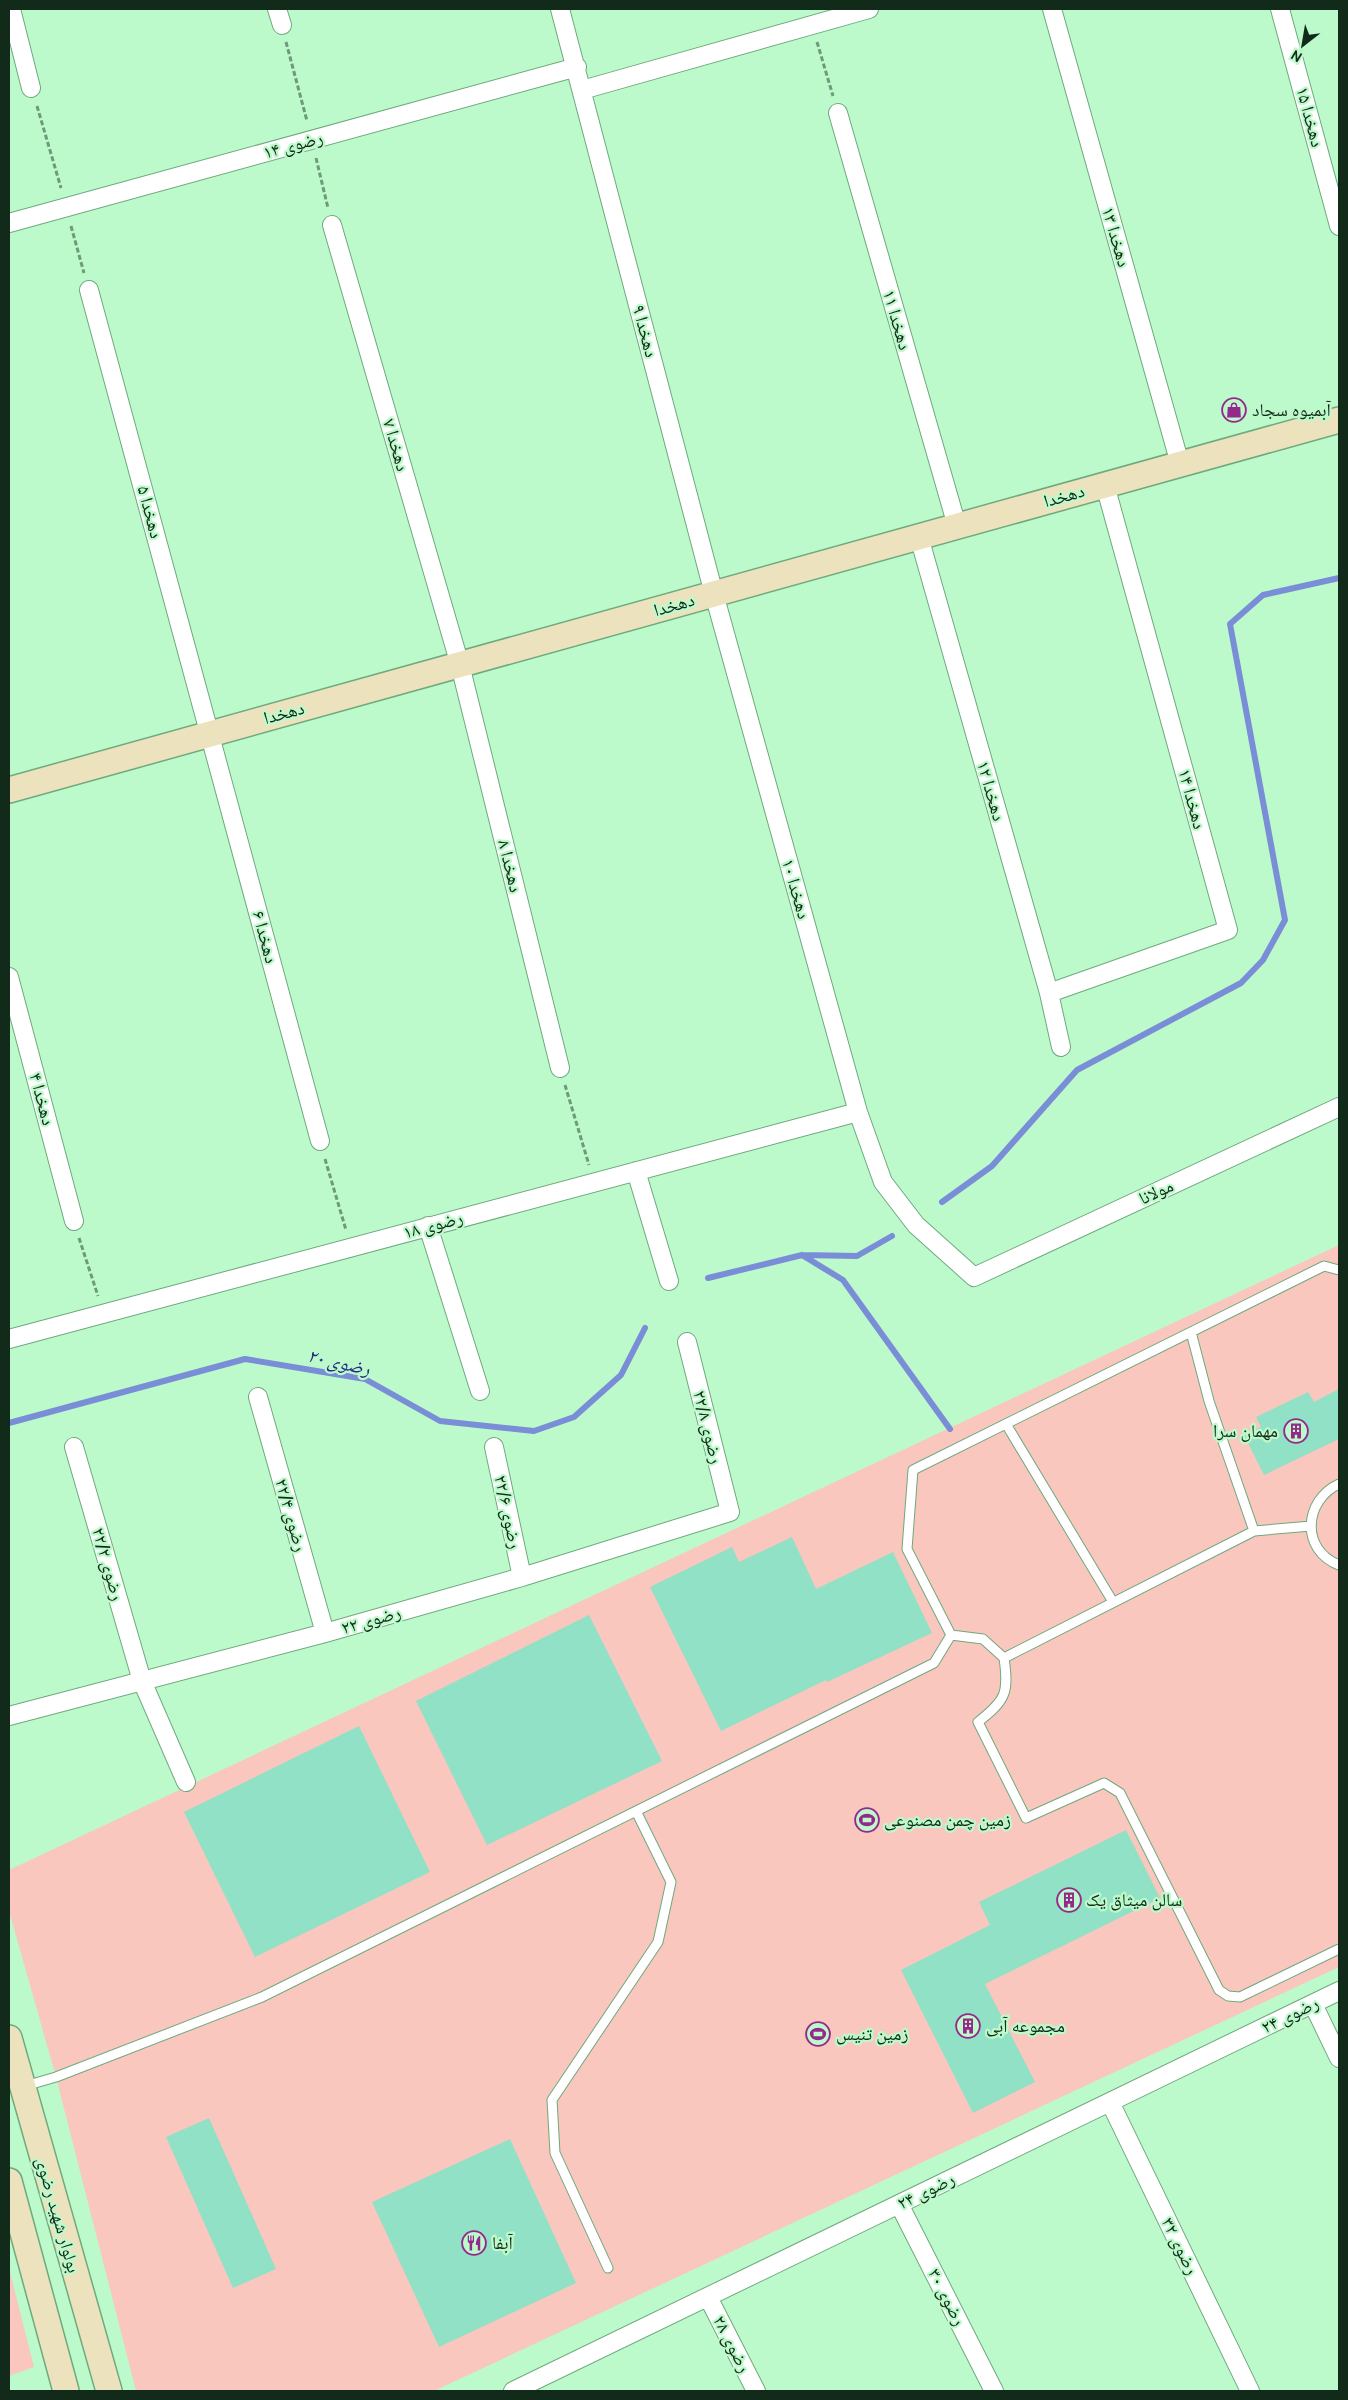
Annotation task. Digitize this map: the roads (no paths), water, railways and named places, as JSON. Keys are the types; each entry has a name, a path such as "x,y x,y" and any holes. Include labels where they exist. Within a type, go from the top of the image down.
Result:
{"street":[{"path":"11,9 32,88"},
{"name":"دهخدا ۹","path":"560,9 714,594"},
{"path":"582,90 869,9"},
{"name":"دهخدا ۱۳","path":"1052,9 1180,464"},
{"name":"دهخدا ۱۵","path":"1280,9 1339,226"},
{"name":"رضوی ۱۴","path":"9,223 576,67"},
{"name":"دهخدا ۱۱","path":"838,113 957,526"},
{"name":"دهخدا ۷","path":"332,225 460,665"},
{"name":"دهخدا ۵","path":"89,290 211,734"},
{"name":"دهخدا","path":"9,790 1339,420"},
{"name":"دهخدا ۱۴","path":"1049,993 1228,930 1105,485"},
{"name":"دهخدا ۱۲","path":"919,537 1049,993 1061,1047"},
{"name":"دهخدا ۱۰","path":"714,594 858,1112 883,1182 916,1225 974,1277"},
{"name":"دهخدا ۸","path":"460,665 560,1068"},
{"name":"دهخدا ۶","path":"211,734 320,1141"},
{"name":"دهخدا ۴","path":"9,977 74,1221"},
{"name":"مولانا","path":"974,1277 1339,1106"},
{"name":"رضوی ۱۸","path":"9,1339 858,1112"},
{"path":"636,1171 669,1281"},
{"path":"428,1226 480,1392"},
{"name":"رضوی ۲۲/۸","path":"687,1342 730,1512"},
{"name":"رضوی ۲۲/۴","path":"258,1397 325,1633"},
{"name":"رضوی ۲۲/۶","path":"494,1447 522,1577"},
{"name":"رضوی ۲۲/۲","path":"74,1448 142,1681 186,1782"},
{"name":"رضوی ۲۲","path":"9,1716 325,1633 522,1577 730,1512"},
{"name":"رضوی ۲۴","path":"522,2389 708,2296 1339,1991"},
{"path":"1313,2004 1339,2058"},
{"name":"بولوار شهید رضوی","path":"9,2038 15,2089 109,2391"},
{"name":"رضوی ۳۲","path":"1110,2102 1250,2391"},
{"path":"9,2181 66,2391"},
{"name":"رضوی ۳۰","path":"899,2204 994,2391"},
{"name":"رضوی ۲۸","path":"708,2296 756,2391"}],"lane":[{"path":"951,1635 907,1549 913,1470 1324,1266 1339,1270"},
{"path":"1190,1332 1209,1401 1254,1531"},
{"path":"1006,1424 1113,1602"},
{"path":"1339,1484 1326,1491 1316,1504 1311,1526 1317,1548 1339,1565"},
{"path":"1004,1658 1254,1531 1311,1526"},
{"path":"951,1635 983,1639 1004,1658 1008,1682 999,1706 978,1722 1026,1818 1104,1783 1120,1793 1219,1990 1228,1996 1240,1997 1339,1949"},
{"path":"15,2089 56,2078 262,1997 934,1663 951,1635"},
{"path":"608,2268 555,2153 552,2100 658,1942 671,1882 636,1811"}],"waterway":[{"path":"942,1202 992,1166 1077,1070 1241,983 1263,960 1285,920 1230,624 1263,595 1339,578"},
{"path":"708,1278 802,1255 857,1256 892,1236"},
{"path":"802,1255 843,1280 950,1429"},
{"name":"رضوی ۲۰","path":"9,1423 245,1359 365,1379 440,1421 534,1431 574,1417 621,1375 645,1328"}],"place":[{"name":"آبمیوه سجاد","path":"1234,410"},
{"name":"مهمان سرا","path":"1296,1431"},
{"name":"زمین چمن مصنوعی","path":"867,1820"},
{"name":"سالن میثاق یک","path":"1069,1900"},
{"name":"مجموعه آبی","path":"968,2026"},
{"name":"زمین تنیس","path":"818,2034"},
{"name":"آبفا","path":"474,2243"}]}
